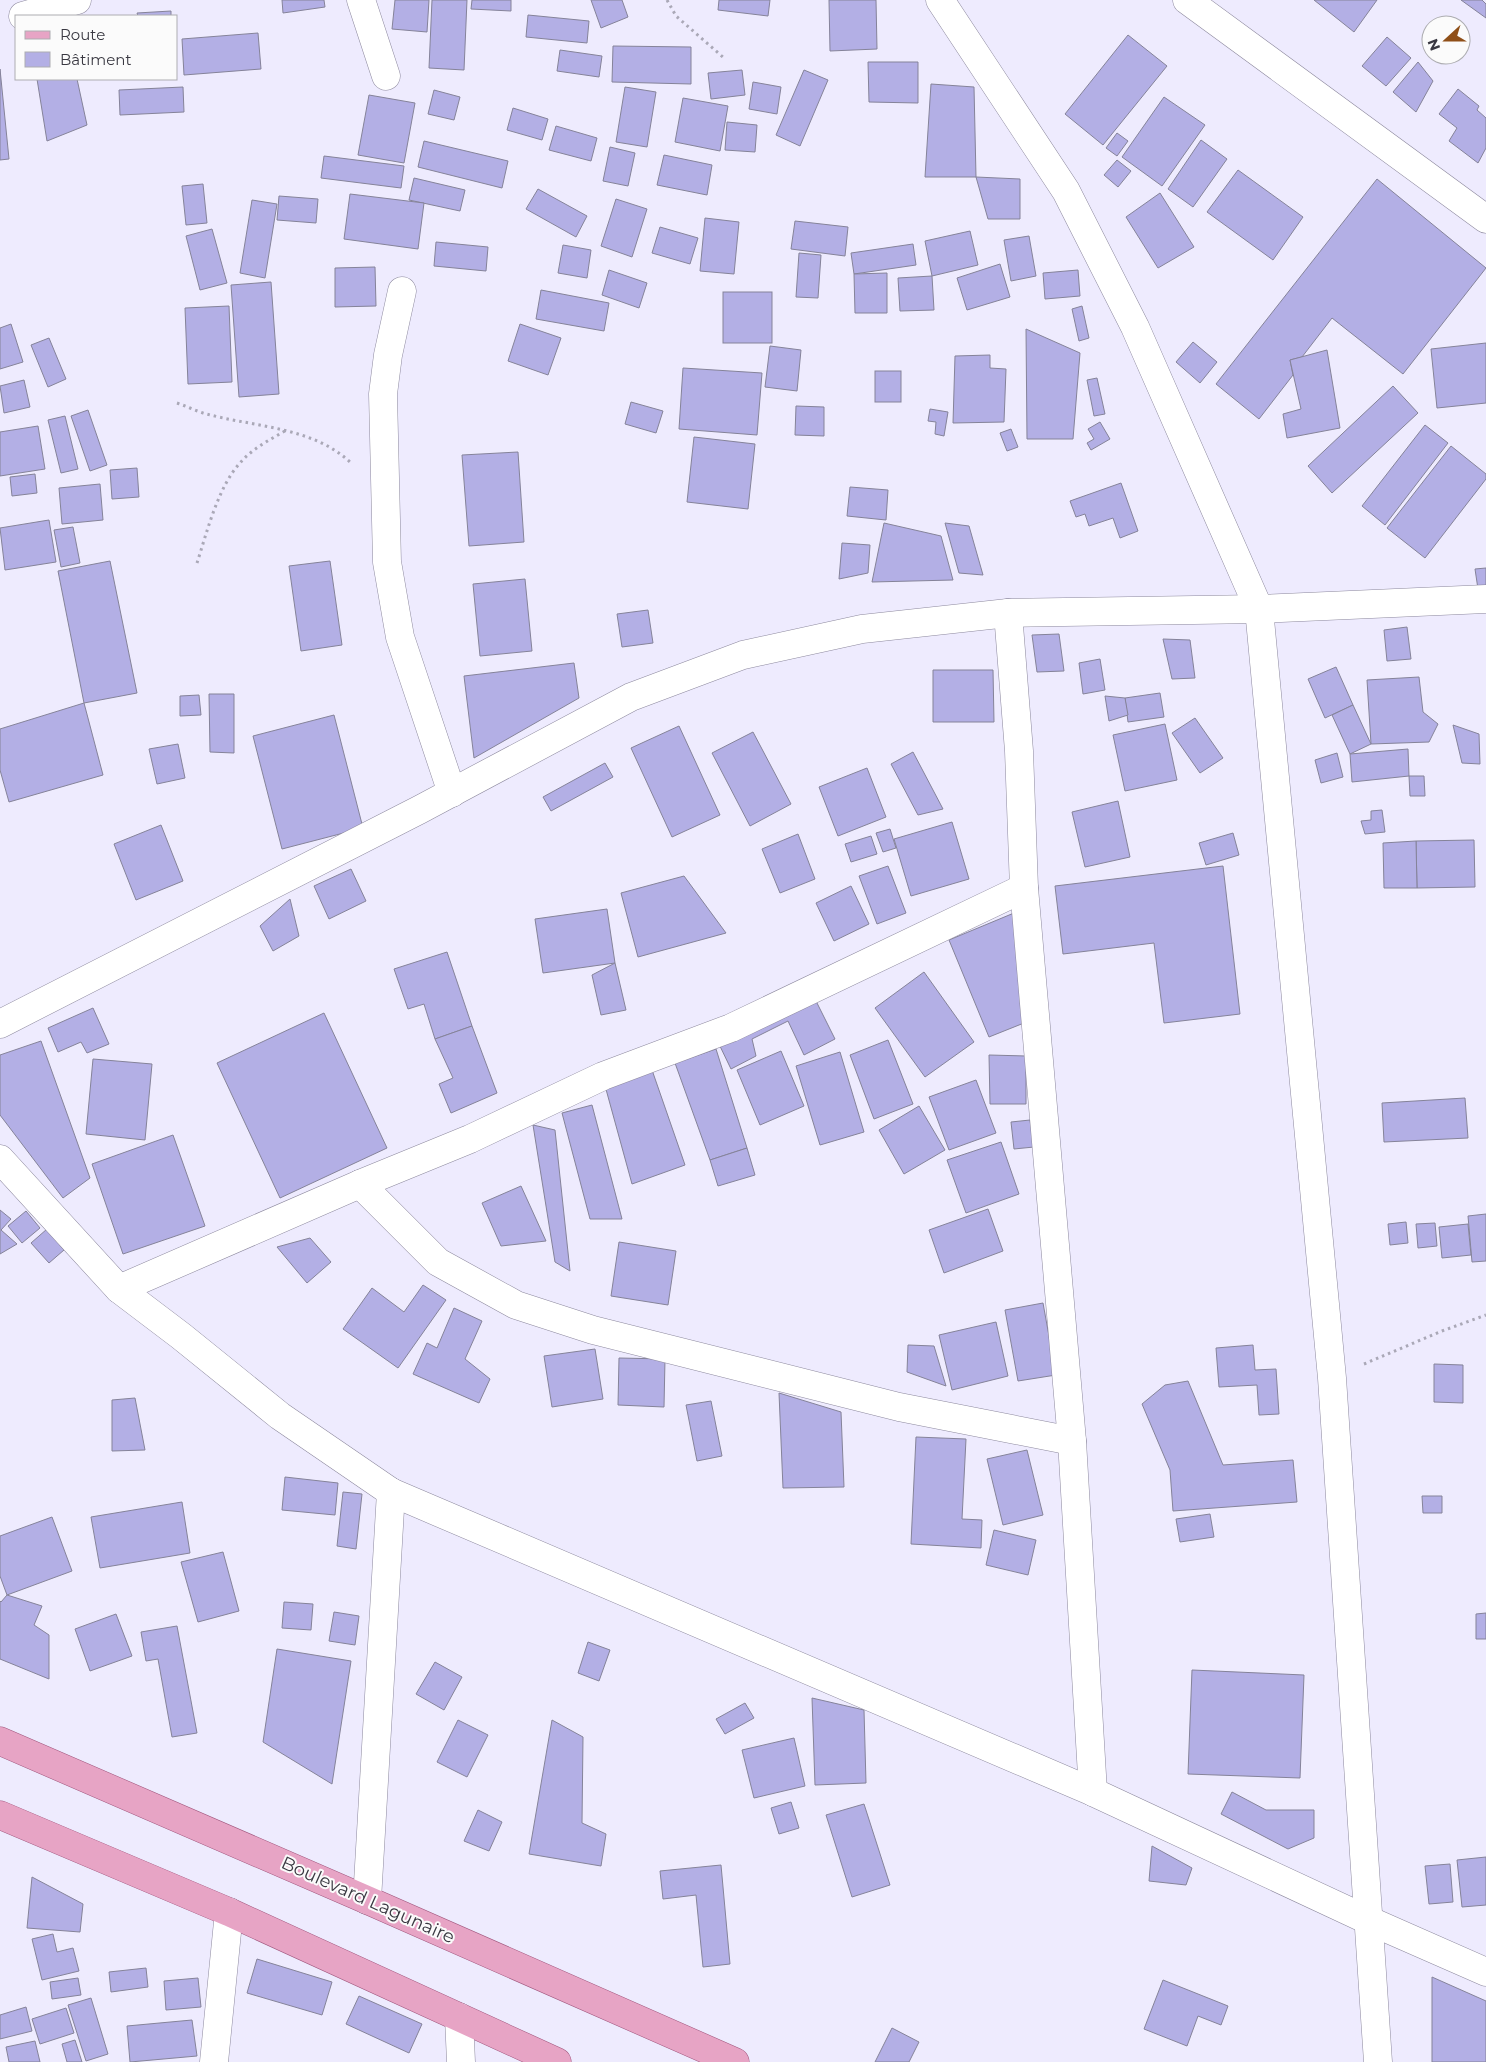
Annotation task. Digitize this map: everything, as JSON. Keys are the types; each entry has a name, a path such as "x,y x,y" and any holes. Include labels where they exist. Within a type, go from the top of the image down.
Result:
{"main road":[{"name":"Boulevard Lagunaire","path":"0,1742 367,1900 735,2062"},
{"path":"0,1815 229,1912 556,2062"}],"street":[{"path":"26,15 76,0"},
{"path":"361,0 386,76"},
{"path":"940,0 1066,191 1135,327 1259,609 1332,1378 1378,2062"},
{"path":"1187,0 1486,219"},
{"path":"0,23 15,18"},
{"path":"402,291 388,355 383,394 387,562 400,637 452,792"},
{"path":"0,1024 452,792 631,697 743,655 862,629 1008,613 1259,609 1486,599"},
{"path":"1008,613 1019,751 1024,888 1072,1441 1093,1792"},
{"path":"119,1289 360,1184 470,1139 603,1076 731,1028 1024,888"},
{"path":"0,1159 119,1289 182,1336 280,1416 391,1492 1093,1792 1370,1921 1486,1972"},
{"path":"360,1184 438,1262 516,1305 593,1330 898,1407 1072,1441"},
{"path":"367,1900 391,1492"},
{"path":"214,2062 229,1912"},
{"path":"459,2017 461,2062"}],"path":[{"path":"667,0 676,16 724,58"},
{"path":"177,403 202,413 285,431 314,440 340,452 355,467"},
{"path":"197,563 223,490 240,463 266,442 285,431"},
{"path":"1332,1378 1442,1331 1486,1315"}],"building":[{"path":"282,0 324,0 325,7 283,13"},
{"path":"395,0 429,0 427,32 392,29"},
{"path":"432,0 467,0 464,70 429,68"},
{"path":"472,0 511,0 511,11 471,9"},
{"path":"591,0 622,0 628,17 601,28"},
{"path":"719,0 770,0 768,16 718,10"},
{"path":"829,0 876,0 877,49 830,51"},
{"path":"1314,0 1377,0 1354,32"},
{"path":"1461,0 1482,0 1486,4 1486,18"},
{"path":"171,11 171,15 138,15 137,13"},
{"path":"528,15 589,21 587,43 526,37"},
{"path":"258,33 261,69 184,75 182,39"},
{"path":"1128,35 1167,66 1103,145 1065,114"},
{"path":"1387,37 1411,58 1386,86 1362,66"},
{"path":"613,46 691,47 691,84 612,82"},
{"path":"560,50 602,56 599,77 557,71"},
{"path":"868,62 918,62 918,103 869,102"},
{"path":"1418,62 1433,81 1416,112 1393,92"},
{"path":"0,69 9,159 0,160"},
{"path":"742,70 745,95 711,99 708,73"},
{"path":"804,70 828,80 800,146 776,135"},
{"path":"37,80 77,80 87,125 47,141"},
{"path":"753,82 781,87 777,114 749,109"},
{"path":"931,84 974,87 976,177 925,177"},
{"path":"183,87 184,112 120,115 119,90"},
{"path":"625,87 656,92 647,147 616,142"},
{"path":"1458,89 1479,106 1477,110 1486,118 1486,148 1478,163 1449,141 1457,128 1439,114"},
{"path":"434,90 460,97 454,120 428,114"},
{"path":"369,95 415,103 404,163 358,155"},
{"path":"1164,97 1205,125 1162,186 1122,157"},
{"path":"683,98 728,106 720,151 675,142"},
{"path":"513,108 548,119 542,140 507,130"},
{"path":"727,122 757,125 755,152 725,150"},
{"path":"556,126 597,138 591,161 549,150"},
{"path":"1117,133 1128,141 1117,156 1106,148"},
{"path":"1201,140 1227,159 1193,207 1168,189"},
{"path":"424,141 508,161 502,188 418,167"},
{"path":"610,147 635,153 628,186 603,181"},
{"path":"664,155 712,165 707,195 657,185"},
{"path":"324,156 404,166 401,188 321,178"},
{"path":"1117,160 1131,171 1118,187 1104,175"},
{"path":"1238,170 1303,217 1273,260 1207,212"},
{"path":"976,177 1020,179 1020,219 988,219"},
{"path":"414,178 465,190 460,211 409,200"},
{"path":"1377,179 1486,268 1403,374 1332,318 1302,357 1290,360 1293,375 1259,419 1216,384"},
{"path":"203,184 207,223 186,225 182,186"},
{"path":"538,189 587,216 576,237 526,209"},
{"path":"1160,193 1194,247 1158,268 1126,217"},
{"path":"350,194 424,203 418,249 344,239"},
{"path":"279,196 318,199 316,223 277,220"},
{"path":"616,199 647,209 632,257 601,246"},
{"path":"252,200 277,204 265,278 240,273"},
{"path":"705,218 739,222 734,274 700,271"},
{"path":"795,221 848,227 845,256 791,249"},
{"path":"660,227 698,238 690,264 652,253"},
{"path":"212,229 227,283 200,290 186,236"},
{"path":"970,231 978,265 932,276 925,241"},
{"path":"1029,236 1036,276 1011,281 1004,240"},
{"path":"436,242 488,247 486,271 434,266"},
{"path":"913,244 916,265 854,274 851,253"},
{"path":"563,245 591,250 587,278 558,273"},
{"path":"799,253 821,255 818,298 796,297"},
{"path":"1000,264 1010,297 967,310 957,278"},
{"path":"375,267 376,306 335,307 335,268"},
{"path":"609,270 647,283 639,308 602,295"},
{"path":"1078,270 1080,296 1045,299 1043,273"},
{"path":"887,273 887,313 855,313 854,274"},
{"path":"932,276 934,310 900,311 898,278"},
{"path":"271,282 279,394 239,397 231,285"},
{"path":"541,290 609,303 604,331 536,319"},
{"path":"723,292 772,292 772,343 723,343"},
{"path":"229,306 232,382 188,384 185,308"},
{"path":"1082,306 1089,338 1079,341 1072,309"},
{"path":"11,324 23,362 0,369 0,328"},
{"path":"520,324 561,338 548,375 508,361"},
{"path":"1026,329 1080,353 1073,439 1027,439"},
{"path":"49,338 66,379 48,387 31,345"},
{"path":"1193,342 1217,362 1200,383 1176,362"},
{"path":"1486,343 1486,403 1437,408 1431,349"},
{"path":"770,346 801,350 797,391 765,387"},
{"path":"1327,350 1340,428 1287,438 1283,414 1301,409 1290,360"},
{"path":"990,355 990,368 1006,369 1004,422 953,423 955,356"},
{"path":"683,368 762,373 757,435 679,429"},
{"path":"875,371 901,371 901,402 875,402"},
{"path":"1097,378 1105,414 1094,416 1087,380"},
{"path":"24,380 30,407 4,413 0,386"},
{"path":"1393,386 1418,413 1332,493 1308,466"},
{"path":"631,402 663,411 656,433 625,424"},
{"path":"796,406 824,407 824,436 795,435"},
{"path":"930,409 948,412 944,436 935,434 936,422 928,421"},
{"path":"88,410 107,465 90,471 71,416"},
{"path":"65,416 78,469 61,473 48,420"},
{"path":"1100,422 1110,439 1091,450 1087,443 1094,439 1088,429"},
{"path":"1425,425 1448,443 1385,525 1362,506"},
{"path":"38,426 45,469 0,476 0,432"},
{"path":"1011,429 1018,447 1007,451 1000,433"},
{"path":"694,437 755,444 748,509 687,502"},
{"path":"1451,446 1486,474 1486,479 1425,558 1387,528"},
{"path":"518,452 524,542 469,546 462,455"},
{"path":"137,468 139,497 112,499 110,470"},
{"path":"35,474 37,493 12,496 10,477"},
{"path":"1121,483 1138,531 1120,538 1113,518 1089,526 1085,514 1076,517 1070,501"},
{"path":"100,484 103,520 62,524 59,488"},
{"path":"850,487 888,490 886,520 847,516"},
{"path":"49,520 56,562 5,570 0,528"},
{"path":"884,523 941,536 953,580 872,582"},
{"path":"945,523 969,526 983,575 959,573"},
{"path":"73,527 80,563 61,567 54,530"},
{"path":"842,543 870,545 868,573 839,579"},
{"path":"110,561 137,693 84,703 58,571"},
{"path":"330,561 342,645 301,651 289,566"},
{"path":"1486,568 1486,588 1478,589 1475,569"},
{"path":"525,579 532,651 480,656 473,584"},
{"path":"648,610 653,643 622,647 617,614"},
{"path":"1407,627 1411,659 1387,661 1384,630"},
{"path":"1059,634 1064,671 1037,672 1032,635"},
{"path":"1163,639 1190,640 1195,678 1172,679"},
{"path":"1100,659 1105,690 1083,694 1079,663"},
{"path":"574,663 579,698 474,758 464,676"},
{"path":"1336,667 1353,705 1325,718 1308,679"},
{"path":"933,670 993,670 994,722 933,722"},
{"path":"1419,677 1423,712 1438,724 1429,742 1371,744 1367,680"},
{"path":"1160,693 1164,717 1128,722 1125,698"},
{"path":"209,694 234,694 234,753 210,752"},
{"path":"199,695 201,715 180,716 180,696"},
{"path":"1105,696 1125,698 1128,715 1109,721"},
{"path":"84,703 103,775 9,802 0,770 0,729"},
{"path":"1353,705 1371,744 1350,754 1332,715"},
{"path":"334,715 363,828 282,849 253,736"},
{"path":"1195,718 1223,758 1200,773 1172,733"},
{"path":"1165,724 1177,780 1125,791 1113,735"},
{"path":"1453,725 1479,734 1480,764 1462,763"},
{"path":"679,726 720,815 672,837 631,748"},
{"path":"753,732 791,804 750,826 712,753"},
{"path":"178,744 185,778 157,784 149,749"},
{"path":"1408,749 1409,776 1352,782 1350,754"},
{"path":"913,752 943,809 918,815 891,764"},
{"path":"1337,753 1343,777 1321,783 1315,760"},
{"path":"605,763 613,777 551,811 543,797"},
{"path":"867,768 886,817 838,836 819,787"},
{"path":"1409,776 1424,776 1425,796 1410,796"},
{"path":"1118,801 1130,857 1085,867 1072,812"},
{"path":"1382,810 1385,832 1365,834 1361,821 1371,820 1371,811"},
{"path":"952,822 969,879 911,896 894,839"},
{"path":"161,825 183,881 136,900 114,844"},
{"path":"890,829 896,848 883,852 876,833"},
{"path":"1233,833 1239,855 1206,865 1199,843"},
{"path":"798,834 815,879 780,893 762,849"},
{"path":"871,836 877,854 851,862 845,844"},
{"path":"1474,840 1475,887 1417,888 1416,841"},
{"path":"1416,841 1417,888 1384,888 1383,843"},
{"path":"888,866 906,913 877,924 859,876"},
{"path":"1223,866 1240,1014 1164,1023 1154,943 1063,954 1055,886"},
{"path":"351,869 366,901 329,919 314,886"},
{"path":"684,876 726,933 638,957 621,893"},
{"path":"851,886 869,924 834,941 816,903"},
{"path":"290,899 299,936 273,951 260,926"},
{"path":"607,909 615,963 543,973 535,919"},
{"path":"1014,913 1024,1023 989,1037 949,940"},
{"path":"447,952 472,1026 435,1039 424,1004 408,1009 394,969"},
{"path":"615,963 626,1010 601,1015 592,975"},
{"path":"924,972 974,1042 925,1077 875,1008"},
{"path":"813,995 835,1039 804,1055 788,1021 752,1039 756,1056 731,1069 718,1042"},
{"path":"93,1008 109,1044 87,1053 81,1042 58,1052 48,1028"},
{"path":"324,1013 387,1148 280,1198 217,1063"},
{"path":"472,1026 497,1093 451,1113 439,1084 453,1078 435,1039"},
{"path":"888,1040 913,1104 874,1119 850,1055"},
{"path":"41,1041 90,1178 63,1198 0,1115 0,1055"},
{"path":"716,1049 747,1148 710,1160 675,1063"},
{"path":"781,1051 804,1106 760,1125 737,1070"},
{"path":"840,1052 864,1132 820,1145 796,1066"},
{"path":"989,1055 1026,1056 1026,1104 990,1104"},
{"path":"93,1059 152,1064 145,1140 86,1134"},
{"path":"652,1070 685,1165 632,1184 604,1082"},
{"path":"976,1080 996,1133 949,1150 929,1097"},
{"path":"1465,1098 1468,1138 1384,1142 1382,1103"},
{"path":"592,1105 622,1219 590,1219 562,1113"},
{"path":"919,1106 945,1150 904,1174 879,1130"},
{"path":"1030,1120 1034,1147 1014,1149 1011,1122"},
{"path":"533,1125 555,1130 570,1271 555,1262"},
{"path":"173,1135 205,1226 123,1254 92,1164"},
{"path":"1001,1142 1019,1194 966,1213 947,1160"},
{"path":"747,1148 755,1175 718,1186 710,1160"},
{"path":"521,1186 546,1241 501,1246 482,1203"},
{"path":"988,1209 1003,1251 944,1273 929,1230"},
{"path":"0,1210 11,1219 1,1230 17,1244 0,1254"},
{"path":"26,1211 40,1228 22,1243 8,1226"},
{"path":"1486,1214 1486,1261 1472,1262 1468,1216"},
{"path":"1406,1222 1408,1243 1390,1245 1388,1224"},
{"path":"1435,1223 1437,1246 1418,1248 1416,1224"},
{"path":"1468,1224 1471,1255 1442,1258 1439,1227"},
{"path":"47,1229 64,1250 49,1263 31,1243"},
{"path":"310,1238 331,1262 307,1283 277,1247"},
{"path":"619,1242 676,1251 668,1305 611,1296"},
{"path":"423,1285 446,1300 398,1368 343,1329 372,1288 404,1312"},
{"path":"1043,1303 1056,1375 1018,1381 1005,1310"},
{"path":"454,1308 482,1321 465,1359 490,1379 479,1403 413,1374 427,1343 437,1348"},
{"path":"996,1322 1008,1376 952,1390 939,1335"},
{"path":"908,1345 934,1346 946,1386 907,1372"},
{"path":"1253,1345 1255,1370 1276,1369 1279,1414 1259,1415 1257,1385 1219,1387 1216,1348"},
{"path":"595,1349 603,1399 552,1407 544,1356"},
{"path":"619,1358 665,1359 664,1407 618,1405"},
{"path":"1434,1364 1463,1365 1463,1403 1434,1402"},
{"path":"1188,1381 1223,1465 1293,1460 1297,1502 1173,1511 1170,1470 1142,1404 1165,1385"},
{"path":"779,1393 841,1412 844,1487 783,1488"},
{"path":"135,1398 145,1450 112,1451 112,1400"},
{"path":"711,1401 722,1456 697,1461 686,1405"},
{"path":"916,1437 966,1439 962,1519 982,1520 981,1548 911,1544"},
{"path":"1027,1450 1043,1515 1003,1525 987,1459"},
{"path":"285,1477 338,1483 335,1515 282,1510"},
{"path":"343,1492 362,1494 356,1549 337,1546"},
{"path":"1422,1496 1442,1496 1442,1513 1423,1513"},
{"path":"182,1502 190,1553 100,1568 91,1517"},
{"path":"1210,1514 1214,1537 1180,1542 1176,1519"},
{"path":"52,1517 72,1571 7,1595 0,1576 0,1536"},
{"path":"994,1530 1036,1540 1028,1575 986,1565"},
{"path":"223,1552 239,1611 198,1622 181,1562"},
{"path":"7,1595 42,1606 34,1625 49,1635 49,1679 0,1659 0,1601"},
{"path":"284,1602 313,1604 311,1630 282,1628"},
{"path":"334,1612 359,1616 355,1645 329,1641"},
{"path":"1486,1613 1486,1639 1476,1639 1476,1614"},
{"path":"116,1614 132,1656 90,1671 75,1629"},
{"path":"177,1626 197,1733 172,1737 158,1659 146,1661 141,1632"},
{"path":"588,1642 610,1650 599,1681 578,1673"},
{"path":"277,1649 351,1661 332,1784 263,1742"},
{"path":"435,1662 462,1677 444,1710 416,1694"},
{"path":"1192,1670 1304,1675 1300,1778 1188,1774"},
{"path":"812,1698 864,1710 866,1783 815,1785"},
{"path":"745,1703 754,1718 725,1734 716,1719"},
{"path":"458,1720 488,1735 467,1777 437,1762"},
{"path":"552,1720 583,1737 582,1823 606,1834 601,1866 529,1854"},
{"path":"794,1738 805,1786 754,1798 742,1750"},
{"path":"1232,1792 1266,1810 1314,1810 1314,1838 1288,1849 1221,1814"},
{"path":"791,1802 799,1828 779,1834 771,1808"},
{"path":"864,1804 890,1885 852,1897 826,1815"},
{"path":"478,1810 502,1822 489,1851 464,1841"},
{"path":"1152,1846 1192,1868 1186,1885 1149,1881"},
{"path":"1486,1857 1486,1905 1462,1907 1457,1860"},
{"path":"1450,1864 1453,1902 1429,1904 1425,1866"},
{"path":"721,1865 730,1964 703,1967 696,1895 663,1899 660,1871"},
{"path":"32,1877 83,1904 80,1932 27,1928"},
{"path":"53,1934 57,1952 73,1948 79,1971 42,1980 32,1939"},
{"path":"257,1959 332,1982 322,2015 247,1993"},
{"path":"146,1968 148,1987 111,1992 109,1972"},
{"path":"1432,1977 1486,2001 1486,2062 1432,2062"},
{"path":"78,1978 81,1995 52,1999 50,1982"},
{"path":"198,1978 201,2007 166,2010 164,1981"},
{"path":"1163,1980 1228,2006 1221,2025 1198,2016 1187,2046 1144,2029"},
{"path":"359,1996 422,2024 409,2053 346,2024"},
{"path":"91,1998 108,2054 86,2061 68,2005"},
{"path":"26,2007 32,2031 0,2039 0,2015"},
{"path":"66,2008 74,2033 40,2044 32,2019"},
{"path":"192,2020 197,2056 130,2062 127,2026"},
{"path":"892,2028 919,2042 909,2062 875,2062"},
{"path":"75,2040 82,2062 67,2062 62,2044"},
{"path":"35,2041 40,2062 9,2062 6,2047"}]}
